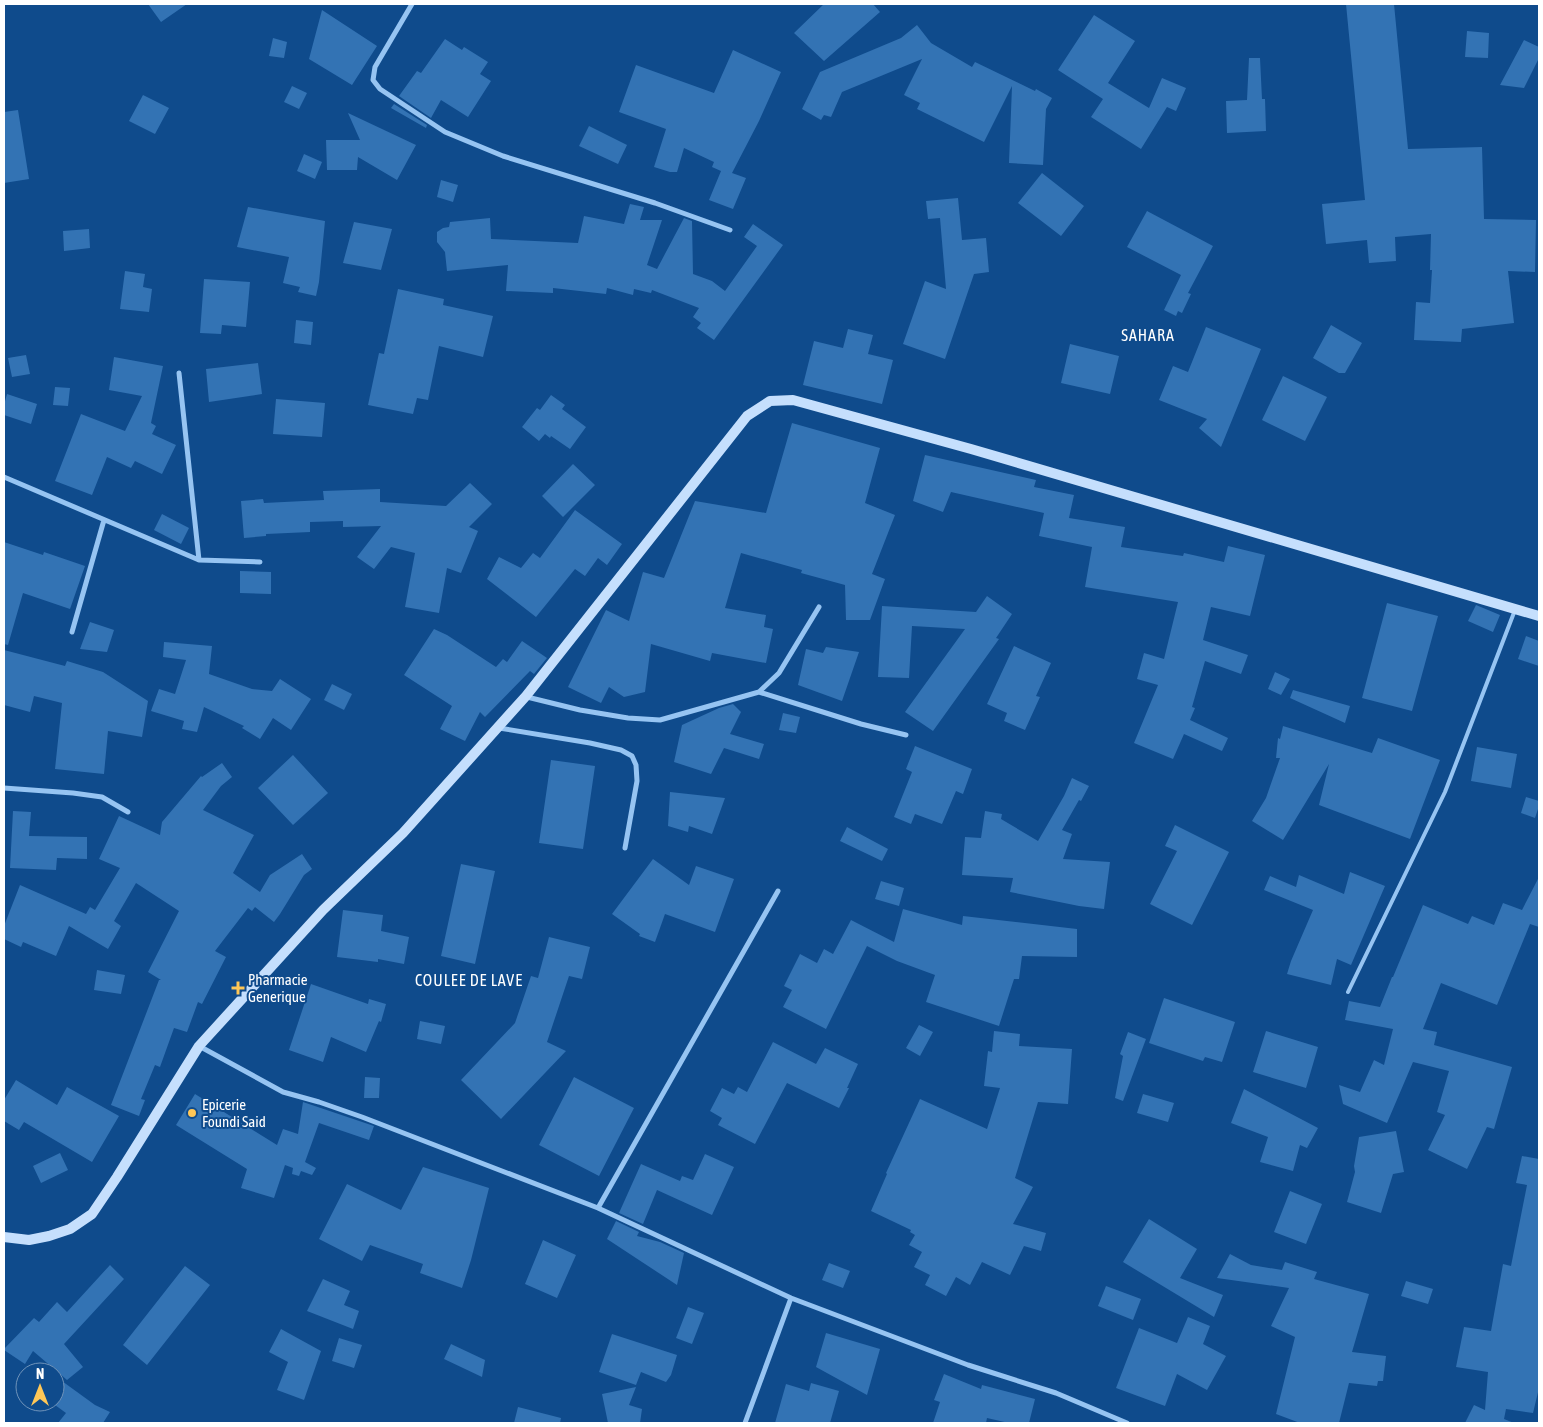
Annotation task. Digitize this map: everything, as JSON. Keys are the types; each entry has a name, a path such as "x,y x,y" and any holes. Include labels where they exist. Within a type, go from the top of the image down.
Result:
{"main road":[{"path":"4,1237 29,1240 49,1236 70,1229 92,1214 198,1046 323,910 403,833 499,728 747,416 770,401 793,400 953,444 1539,616"}],"street":[{"path":"412,4 375,67 373,80 380,89 445,132 503,156 730,230"},
{"path":"179,373 198,560"},
{"path":"4,477 198,560 260,562"},
{"path":"72,632 104,520"},
{"path":"526,696 580,710 628,718 660,720 759,692 779,673 819,607"},
{"path":"759,692 861,724 906,735"},
{"path":"499,728 590,743 621,750 632,756 636,765 637,781 625,848"},
{"path":"4,788 102,797 128,812"},
{"path":"598,1208 778,891"},
{"path":"198,1046 283,1092 354,1114 598,1208 792,1298 968,1364 1056,1394 1127,1423"},
{"path":"745,1423 792,1298"}],"lane":[{"path":"1348,992 1445,792 1516,609"}],"building":[{"path":"148,4 187,4 161,22"},
{"path":"824,4 873,4 880,12 824,61 794,33"},
{"path":"1346,4 1394,4 1408,149 1482,147 1484,219 1536,220 1535,272 1508,271 1514,323 1462,329 1461,342 1414,340 1416,302 1430,303 1432,270 1430,270 1431,234 1395,237 1396,261 1369,263 1367,240 1326,244 1322,204 1365,200"},
{"path":"322,10 377,46 352,85 309,59"},
{"path":"1094,15 1135,41 1108,83 1149,108 1162,78 1186,88 1176,111 1167,107 1141,149 1091,117 1103,99 1058,70"},
{"path":"917,25 931,43 972,67 975,62 1052,98 1046,109 1043,165 1009,163 1012,86 984,142 917,109 920,103 904,95 922,59 842,92 831,117 824,115 821,120 802,109 820,72 901,38"},
{"path":"1467,31 1489,33 1488,58 1465,57"},
{"path":"273,38 287,42 284,58 269,56"},
{"path":"445,39 462,50 464,47 488,62 480,74 491,81 468,117 441,100 431,118 399,96 417,71 421,73"},
{"path":"1524,40 1539,47 1539,58 1524,88 1500,85"},
{"path":"733,50 781,72 759,121 732,173 746,178 733,209 709,200 721,171 712,167 714,162 684,148 677,172 654,167 666,129 619,112 636,65 714,93"},
{"path":"1249,58 1260,58 1262,99 1265,99 1266,131 1227,133 1226,101 1247,100"},
{"path":"292,86 307,93 299,109 284,102"},
{"path":"143,95 169,108 155,134 129,121"},
{"path":"394,104 427,125 426,128 391,108"},
{"path":"18,110 29,179 4,183 4,112"},
{"path":"348,113 416,145 397,180 358,157 357,170 327,170 326,140 360,140"},
{"path":"589,126 627,145 618,164 579,146"},
{"path":"304,154 322,162 315,179 297,171"},
{"path":"1042,173 1084,206 1061,236 1018,203"},
{"path":"441,180 458,185 453,202 437,197"},
{"path":"958,198 962,240 986,238 989,272 974,274 945,359 903,344 925,281 946,289 940,218 928,219 926,201"},
{"path":"630,204 644,207 640,220 662,220 647,265 657,269 684,218 692,221 693,274 712,281 725,291 757,246 744,237 753,224 783,245 714,340 697,328 701,323 693,317 699,308 652,290 651,293 634,289 633,295 607,288 606,294 553,288 553,293 506,291 508,265 447,271 445,252 437,242 437,232 449,227 450,222 490,218 491,239 578,243 584,216 624,224"},
{"path":"248,207 325,221 316,296 298,292 300,287 283,283 289,257 237,247"},
{"path":"1147,211 1213,246 1188,293 1191,294 1182,313 1178,311 1176,316 1164,310 1181,275 1127,247"},
{"path":"354,222 392,229 381,270 343,263"},
{"path":"89,229 90,248 64,251 63,231"},
{"path":"125,271 145,274 143,287 152,289 149,312 120,309"},
{"path":"204,279 250,282 246,327 222,325 221,334 200,333"},
{"path":"398,289 444,299 443,305 493,316 483,357 439,346 428,400 417,398 413,414 368,405 379,353 384,354"},
{"path":"296,320 313,322 311,345 294,343"},
{"path":"1331,325 1362,343 1345,373 1339,373 1313,358"},
{"path":"1206,327 1261,349 1221,447 1199,428 1207,419 1159,400 1173,366 1188,372"},
{"path":"848,329 873,335 868,354 893,360 882,404 803,385 814,341 843,348"},
{"path":"1070,344 1119,356 1110,394 1061,383"},
{"path":"26,355 30,374 12,377 8,358"},
{"path":"114,357 163,366 151,423 156,426 152,434 176,445 162,474 135,461 131,468 107,457 92,495 55,481 81,414 125,431 142,396 109,390"},
{"path":"258,363 262,394 209,402 206,369"},
{"path":"1283,376 1327,397 1305,441 1262,420"},
{"path":"55,387 70,388 68,406 53,405"},
{"path":"7,394 37,404 31,424 4,415"},
{"path":"551,395 565,405 562,409 586,427 570,449 545,434 539,441 522,427 537,408 540,410"},
{"path":"276,399 325,403 322,437 273,434"},
{"path":"792,423 880,448 865,503 895,515 872,574 885,579 870,620 846,620 845,585 801,573 802,570 741,553 725,608 766,615 764,627 773,629 766,663 712,653 710,661 651,644 645,692 624,697 609,687 601,703 568,687 606,610 629,621 643,572 664,578 695,501 766,513"},
{"path":"925,455 1036,480 1034,487 1074,495 1069,518 1125,527 1121,547 1183,556 1184,553 1224,562 1228,546 1265,555 1250,616 1211,607 1203,640 1248,655 1241,674 1205,661 1192,707 1195,708 1190,720 1228,738 1222,751 1184,734 1173,759 1134,743 1158,685 1137,679 1144,653 1164,659 1178,602 1085,587 1092,547 1039,536 1044,513 951,492 943,512 913,501"},
{"path":"573,464 595,485 563,517 542,496"},
{"path":"470,483 492,504 469,527 478,531 461,573 447,568 439,613 405,607 415,553 391,547 374,569 357,557 381,526 343,527 343,521 310,522 310,532 266,534 266,536 244,538 241,501 263,499 264,503 324,500 323,491 380,489 380,502 446,506"},
{"path":"575,510 622,544 607,565 598,558 585,576 575,569 536,617 487,579 499,557 521,568 533,553 540,558"},
{"path":"162,514 189,528 181,544 154,530"},
{"path":"4,542 43,555 44,552 85,566 70,609 23,593 8,645 4,644"},
{"path":"240,571 271,572 271,594 240,593"},
{"path":"987,596 1012,614 996,638 999,639 933,731 905,712 965,629 912,626 909,678 878,677 882,606 976,612"},
{"path":"1387,603 1438,616 1412,711 1362,698"},
{"path":"1476,605 1500,615 1493,632 1468,621"},
{"path":"90,622 114,630 107,652 80,649"},
{"path":"434,629 447,635 496,667 503,659 507,662 522,641 547,658 534,674 530,671 485,717 480,712 465,741 440,729 452,706 404,675"},
{"path":"1526,636 1539,641 1539,666 1518,659"},
{"path":"164,642 212,646 209,674 252,689 272,691 280,679 311,699 291,730 273,718 260,739 242,728 244,726 204,707 197,732 182,729 184,721 151,711 159,689 175,694 186,660 163,657"},
{"path":"1014,646 1051,663 1036,696 1040,697 1025,730 1004,721 1007,713 987,704"},
{"path":"826,647 859,652 842,701 798,685 806,649 823,653"},
{"path":"4,650 65,666 67,661 103,672 148,701 142,737 108,731 104,774 55,769 62,703 34,696 30,712 4,705"},
{"path":"1275,672 1290,679 1281,695 1268,689"},
{"path":"332,684 352,694 344,710 324,700"},
{"path":"1293,690 1350,706 1345,723 1290,698"},
{"path":"733,704 741,712 730,734 764,744 759,759 724,748 711,774 674,762 682,725 719,708"},
{"path":"783,713 800,717 796,733 779,730"},
{"path":"1283,726 1372,753 1378,738 1440,760 1410,839 1319,805 1329,764 1283,840 1252,821 1266,798 1280,758 1276,758 1278,738 1280,739"},
{"path":"915,746 972,769 963,794 956,791 942,824 915,814 911,824 894,817 912,772 906,769"},
{"path":"1477,747 1517,754 1511,788 1471,781"},
{"path":"293,755 328,793 293,825 258,788"},
{"path":"551,760 595,766 583,849 539,843"},
{"path":"222,763 232,777 221,786 203,810 254,835 233,873 260,892 270,875 302,854 312,869 304,875 274,922 255,907 252,911 248,908 215,951 226,957 202,1004 198,1002 187,1032 174,1028 160,1067 155,1065 141,1099 145,1100 139,1116 111,1105 159,980 161,980 148,972 179,911 136,883 114,921 121,926 108,949 69,926 56,956 23,942 21,947 4,939 4,926 20,885 86,914 90,907 95,910 120,868 99,859 119,816 160,835 162,822 201,776"},
{"path":"1072,778 1089,786 1062,830 1072,834 1063,859 1110,862 1104,909 1010,892 1013,878 962,875 965,837 981,838 985,811 1002,814 1001,819 1038,841 1064,796"},
{"path":"670,792 725,798 712,834 689,826 688,832 668,826"},
{"path":"1526,797 1539,801 1535,818 1521,813"},
{"path":"13,811 31,812 29,836 87,837 87,859 57,858 56,870 10,868"},
{"path":"1175,825 1229,852 1192,925 1150,904 1177,851 1165,846"},
{"path":"847,827 888,849 882,861 840,841"},
{"path":"653,859 689,885 696,866 734,879 715,932 665,914 655,942 639,936 640,934 612,914"},
{"path":"461,864 495,871 475,964 441,956"},
{"path":"1350,872 1385,886 1351,965 1337,959 1331,985 1287,974 1313,910 1264,890 1270,876 1296,887 1299,875 1344,894"},
{"path":"1539,877 1539,927 1530,924 1497,1005 1441,983 1423,1029 1437,1032 1434,1045 1512,1067 1494,1129 1487,1127 1467,1169 1428,1150 1445,1115 1437,1112 1449,1071 1413,1062 1387,1123 1343,1104 1339,1085 1360,1092 1374,1060 1384,1065 1393,1029 1345,1020 1349,1001 1380,1007 1423,905 1468,924 1472,916 1494,925 1503,903 1522,910"},
{"path":"881,881 904,888 899,906 875,899"},
{"path":"903,909 962,925 963,916 1077,929 1077,957 1022,956 1019,979 1014,979 999,1026 926,1002 935,975 897,961 867,946 826,1029 783,1007 792,990 784,986 800,954 817,963 824,949 833,954 851,920 894,942"},
{"path":"343,910 383,915 381,931 409,937 404,964 378,959 378,962 337,957"},
{"path":"549,937 590,947 582,979 569,976 547,1042 566,1051 501,1119 461,1080 515,1023 531,976 538,978"},
{"path":"97,970 125,975 121,994 94,990"},
{"path":"311,984 368,1004 369,999 386,1004 381,1022 379,1021 366,1052 331,1037 323,1062 289,1050"},
{"path":"1164,998 1235,1022 1222,1062 1205,1057 1203,1061 1149,1043"},
{"path":"420,1021 445,1026 441,1044 417,1039"},
{"path":"919,1025 933,1032 920,1056 906,1048"},
{"path":"994,1031 1020,1034 1019,1046 1072,1049 1068,1104 1038,1102 1015,1178 1033,1187 1013,1224 1046,1233 1041,1251 1024,1246 1010,1275 982,1262 970,1285 956,1277 946,1296 925,1285 930,1275 914,1267 922,1252 909,1245 915,1235 910,1232 911,1230 871,1211 920,1099 987,1129 1000,1088 984,1086 988,1051 992,1052"},
{"path":"1266,1031 1318,1047 1306,1088 1253,1072"},
{"path":"1128,1032 1146,1039 1123,1101 1115,1098 1123,1056 1120,1054"},
{"path":"773,1042 816,1064 825,1048 858,1064 839,1108 787,1083 755,1144 718,1125 722,1118 710,1111 722,1088 734,1094 738,1087 747,1092"},
{"path":"365,1077 380,1078 379,1098 364,1098"},
{"path":"574,1077 634,1108 599,1176 539,1145"},
{"path":"16,1080 57,1105 67,1087 119,1116 92,1162 24,1122 19,1130 4,1121 4,1100"},
{"path":"1244,1089 1318,1128 1307,1148 1300,1145 1293,1171 1260,1162 1268,1137 1231,1123"},
{"path":"195,1094 277,1145 283,1129 298,1134 303,1102 374,1126 369,1140 319,1123 305,1162 316,1168 312,1175 301,1171 299,1176 292,1174 293,1168 285,1165 274,1198 241,1188 247,1169 176,1125"},
{"path":"1143,1094 1174,1103 1168,1122 1137,1113"},
{"path":"1396,1131 1404,1172 1393,1174 1381,1213 1347,1202 1355,1172 1354,1166 1359,1137"},
{"path":"60,1153 68,1170 41,1183 33,1166"},
{"path":"705,1154 734,1167 712,1215 657,1190 643,1224 619,1213 641,1164 680,1181 682,1176 693,1180"},
{"path":"1522,1156 1539,1159 1539,1388 1533,1413 1506,1409 1504,1419 1514,1423 1465,1423 1474,1405 1485,1410 1488,1372 1456,1367 1464,1327 1491,1331 1503,1264 1511,1266 1527,1185 1516,1183"},
{"path":"423,1167 489,1188 462,1288 420,1273 423,1264 370,1245 362,1261 319,1239 347,1184 401,1210"},
{"path":"1290,1191 1322,1204 1306,1244 1274,1232"},
{"path":"1149,1219 1197,1249 1180,1278 1223,1295 1214,1317 1123,1262"},
{"path":"616,1221 639,1232 637,1236 660,1242 684,1253 677,1285 607,1239"},
{"path":"543,1240 576,1255 557,1298 525,1284"},
{"path":"1230,1254 1251,1265 1282,1270 1285,1262 1317,1272 1314,1279 1369,1294 1352,1352 1386,1356 1383,1381 1378,1381 1377,1386 1349,1383 1339,1423 1300,1423 1276,1414 1295,1337 1271,1326 1289,1288 1217,1278"},
{"path":"829,1263 850,1271 843,1288 822,1280"},
{"path":"110,1265 124,1279 64,1344 83,1367 67,1380 65,1378 65,1362 46,1362 33,1351 26,1362 22,1362 4,1350 34,1318 39,1322 57,1302 67,1312"},
{"path":"185,1266 210,1285 147,1365 123,1345"},
{"path":"323,1279 350,1291 344,1305 359,1311 353,1329 307,1311"},
{"path":"1406,1281 1433,1289 1428,1304 1401,1296"},
{"path":"1106,1286 1141,1299 1133,1320 1098,1306"},
{"path":"688,1307 704,1313 692,1344 676,1338"},
{"path":"1188,1317 1210,1326 1203,1344 1226,1356 1207,1390 1177,1374 1165,1406 1116,1388 1139,1328 1177,1343"},
{"path":"281,1329 321,1351 304,1400 277,1390 288,1362 269,1352"},
{"path":"826,1333 880,1349 867,1395 816,1367"},
{"path":"612,1334 677,1355 671,1375 666,1382 641,1372 636,1385 599,1372"},
{"path":"339,1338 362,1345 354,1368 332,1361"},
{"path":"451,1344 485,1360 482,1377 444,1359"},
{"path":"944,1374 981,1389 982,1385 1035,1399 1029,1423 1009,1423 987,1418 986,1423 933,1423 940,1402 934,1400"},
{"path":"65,1383 95,1405 110,1412 103,1423 58,1423 66,1413"},
{"path":"811,1383 839,1391 830,1423 775,1423 786,1384 809,1391"},
{"path":"636,1387 629,1405 642,1409 640,1423 608,1423 602,1394"},
{"path":"518,1407 561,1418 560,1423 514,1423"}],"place":[{"name":"Pharmacie Generique","path":"238,988"},
{"name":"Epicerie Foundi Said","path":"192,1113"}],"district":[{"name":"SAHARA","path":"1148,335"},
{"name":"COULEE DE LAVE","path":"469,980"}]}
